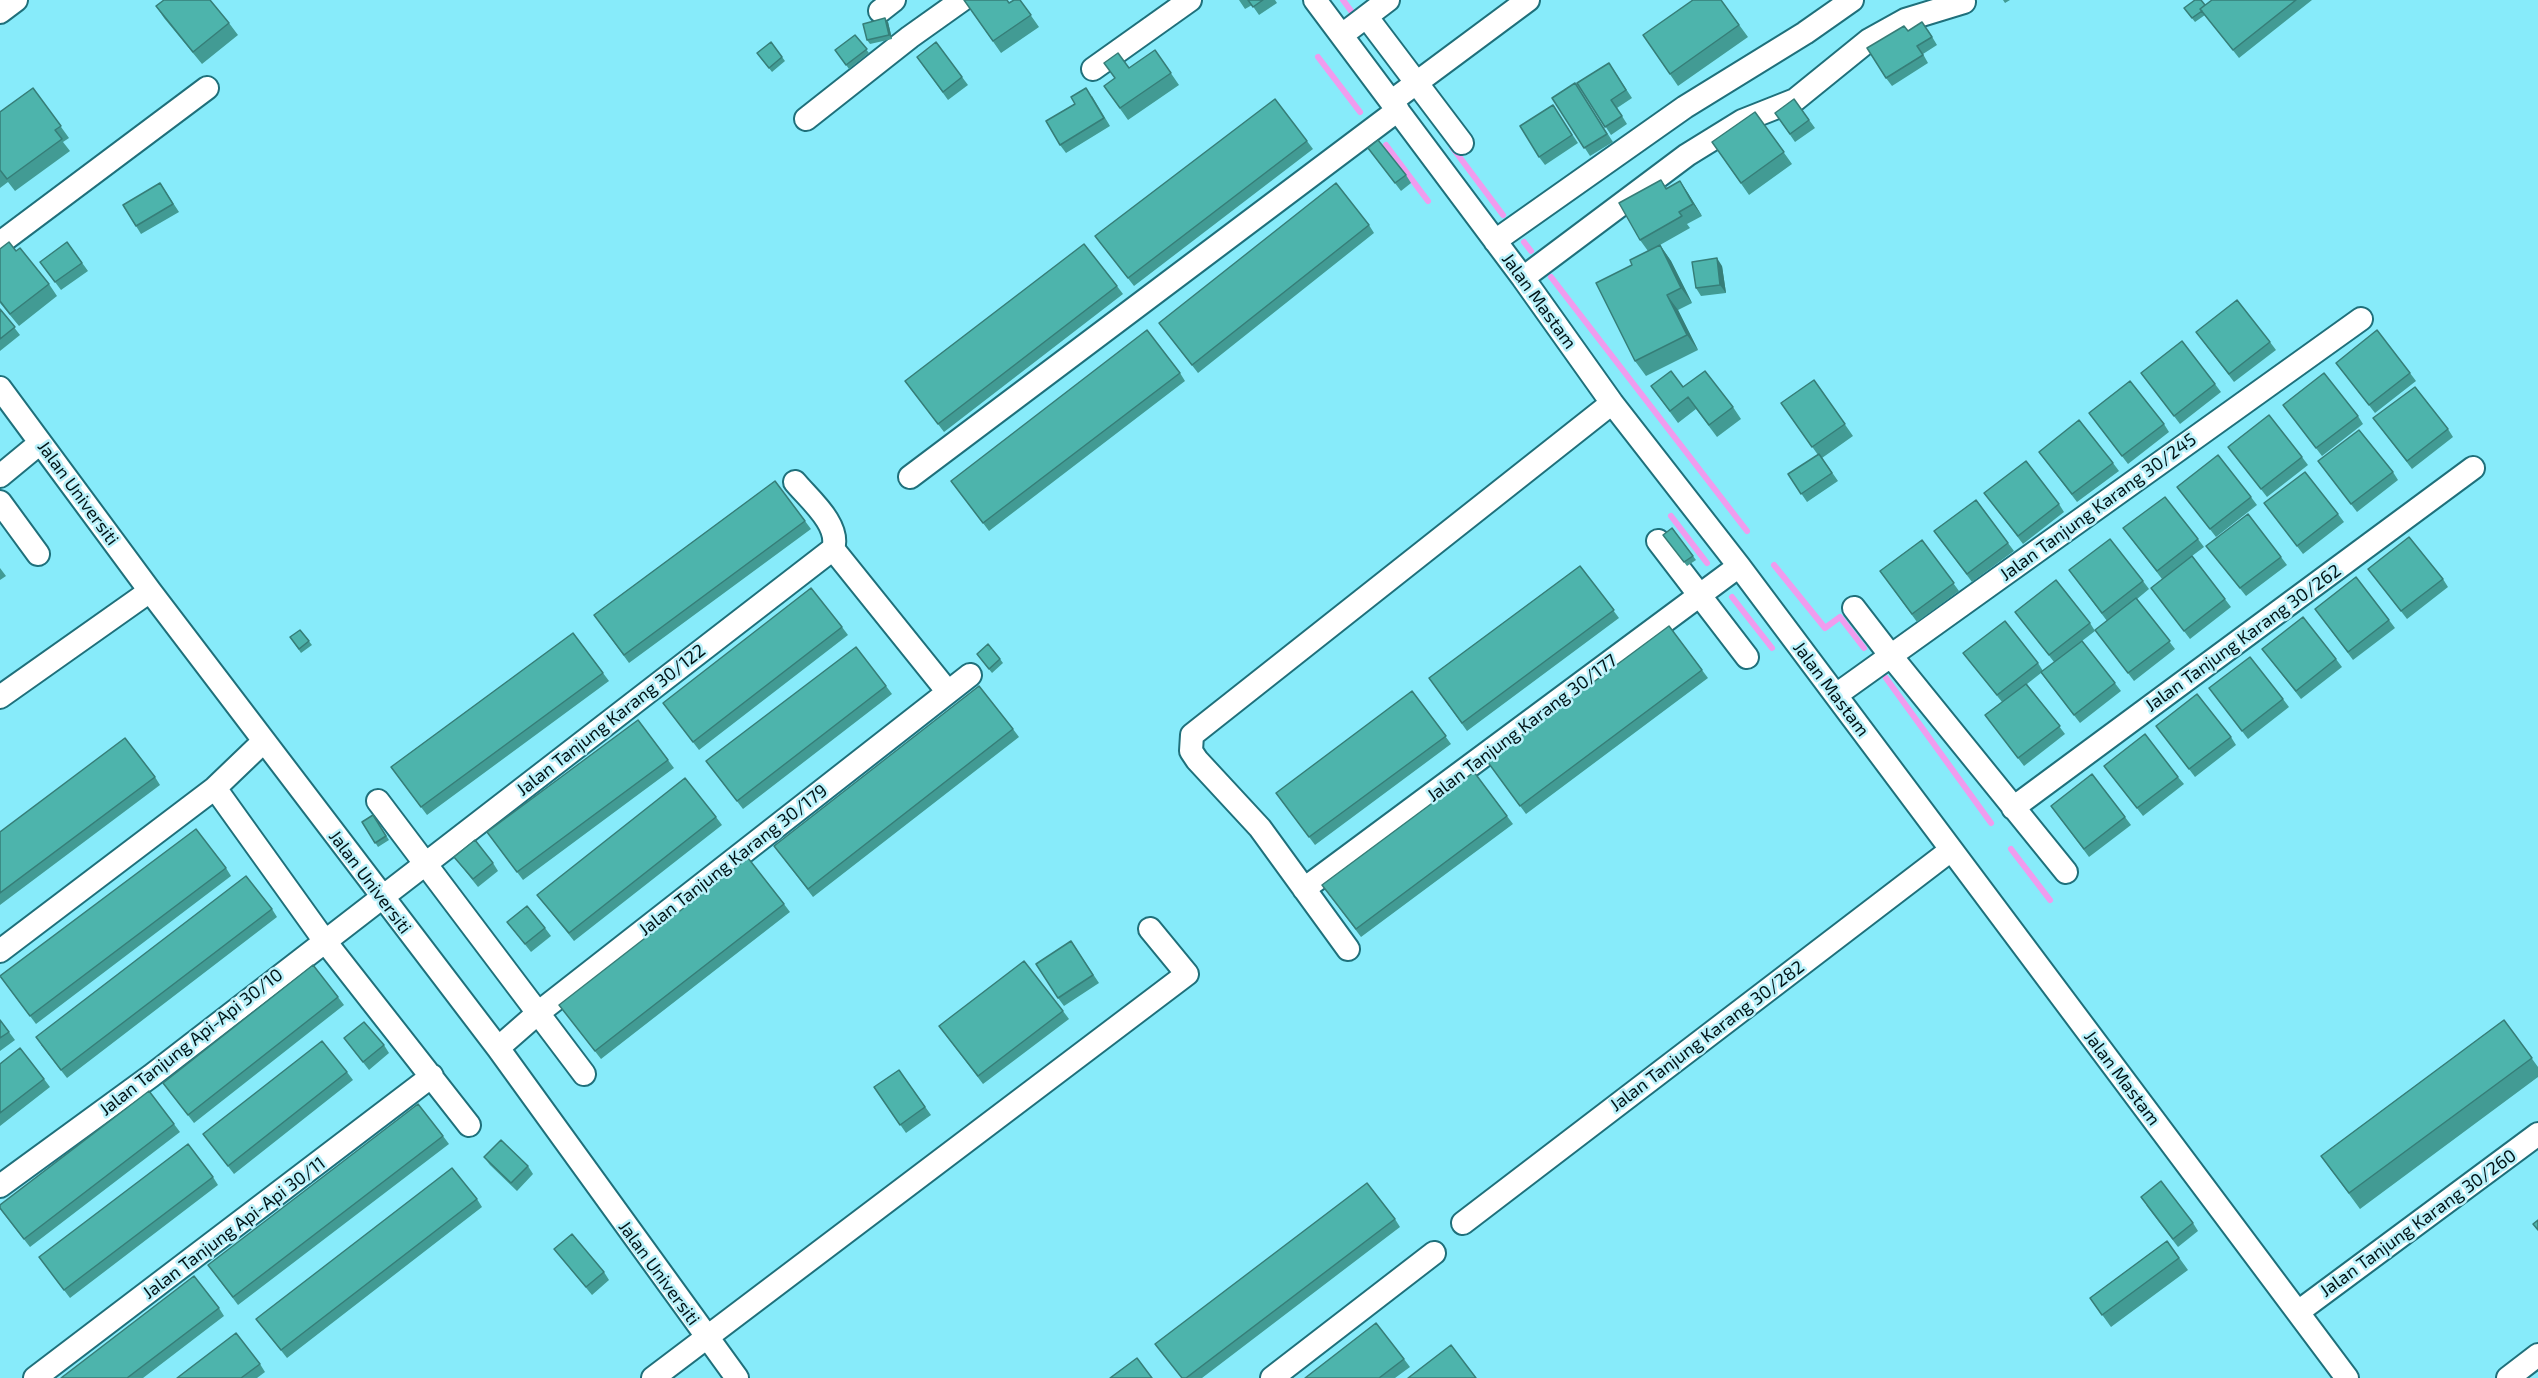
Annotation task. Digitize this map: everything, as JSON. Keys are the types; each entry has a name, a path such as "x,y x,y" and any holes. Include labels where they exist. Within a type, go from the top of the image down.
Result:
{"street":[{"path":"0,12 16,0"},
{"path":"806,119 910,37 962,0"},
{"path":"1093,69 1190,0"},
{"name":"Jalan Mastam","path":"1315,0 1344,33 1612,403 1739,566 2347,1378"},
{"path":"910,477 1395,105 1417,83 1528,0"},
{"path":"1495,241 1685,107 1804,33 1852,0"},
{"path":"1522,278 1687,155 1742,121 1795,100 1869,40 1905,20 1964,2"},
{"path":"1344,33 1377,12 1417,83 1462,143"},
{"path":"0,243 207,88"},
{"name":"Jalan Tanjung Karang 30/245","path":"1836,695 2361,319"},
{"name":"Jalan Universiti","path":"0,388 150,591 498,1048 736,1378"},
{"path":"1348,949 1260,828 1197,760 1191,751 1192,735 1612,403"},
{"path":"0,476 40,442"},
{"name":"Jalan Tanjung Karang 30/262","path":"2013,808 2473,468"},
{"path":"795,482 824,517 835,544 948,692"},
{"path":"0,502 38,554"},
{"path":"1658,542 1747,657"},
{"name":"Jalan Tanjung Karang 30/122","path":"382,898 835,544"},
{"name":"Jalan Tanjung Karang 30/177","path":"1304,889 1739,566"},
{"path":"0,697 150,591"},
{"path":"1854,609 2066,872"},
{"name":"Jalan Tanjung Karang 30/179","path":"498,1048 538,1012 970,675"},
{"path":"0,951 215,788 264,741"},
{"path":"215,788 324,940 469,1125"},
{"path":"378,801 424,865 584,1074"},
{"name":"Jalan Tanjung Karang 30/282","path":"1463,1223 1951,850"},
{"name":"Jalan Tanjung Api-Api 30/10","path":"0,1186 151,1076 324,940 382,898"},
{"path":"654,1378 1187,974 1150,929"},
{"name":"Jalan Tanjung Api-Api 30/11","path":"35,1378 432,1076"},
{"name":"Jalan Tanjung Karang 30/260","path":"2298,1312 2538,1134"},
{"path":"1272,1378 1434,1253"},
{"path":"2508,1378 2538,1355"}],"building":[{"path":"164,0 210,0 229,23 193,52 156,6"},
{"path":"964,0 1007,0 1009,3 1020,0 1031,15 993,41"},
{"path":"1248,0 1263,0 1253,7"},
{"path":"1693,0 1721,0 1739,25 1670,74 1643,35"},
{"path":"2195,0 2201,0 2205,5 2200,9 2202,11 2192,18 2184,8"},
{"path":"2212,0 2296,0 2233,50 2200,9"},
{"path":"885,18 889,35 867,40 863,24"},
{"path":"1922,22 1932,37 1917,46 1923,55 1886,78 1867,48 1904,26 1908,31"},
{"path":"855,35 867,49 846,65 835,50"},
{"path":"771,42 782,57 769,68 757,53"},
{"path":"936,42 962,77 943,92 917,57"},
{"path":"1155,50 1171,73 1120,108 1104,86 1115,78 1104,63 1118,53 1129,68"},
{"path":"1609,63 1626,90 1611,100 1622,116 1605,127 1577,83"},
{"path":"1575,83 1607,134 1584,148 1552,98"},
{"path":"33,88 61,126 55,130 62,139 7,179 0,170 0,112"},
{"path":"1086,88 1104,118 1060,145 1046,121 1075,104 1071,97"},
{"path":"1275,99 1307,141 1128,278 1095,236"},
{"path":"1794,99 1809,120 1790,134 1775,113"},
{"path":"1553,105 1572,135 1539,157 1520,126"},
{"path":"1755,112 1784,152 1741,183 1712,142"},
{"path":"1378,140 1406,175 1395,183 1368,148"},
{"path":"1661,180 1666,189 1680,181 1693,204 1679,212 1682,216 1640,240 1619,203"},
{"path":"160,183 173,204 136,226 123,205"},
{"path":"1336,183 1369,225 1192,365 1159,323"},
{"path":"9,242 16,251 20,248 49,284 10,314 0,301 0,249"},
{"path":"67,242 82,263 55,282 40,262"},
{"path":"1084,244 1117,286 938,424 905,381"},
{"path":"1660,245 1681,288 1667,295 1687,335 1635,361 1596,283 1632,265 1630,260"},
{"path":"1717,258 1720,285 1696,288 1692,262"},
{"path":"2237,300 2270,342 2229,374 2196,332"},
{"path":"0,309 15,327 0,339"},
{"path":"1147,330 1180,373 983,523 951,481"},
{"path":"2377,330 2410,373 2369,405 2336,363"},
{"path":"2182,341 2215,384 2174,416 2141,373"},
{"path":"1671,371 1683,387 1705,371 1733,407 1709,425 1688,397 1670,411 1651,386"},
{"path":"2324,373 2358,416 2316,448 2283,405"},
{"path":"1814,380 1845,424 1812,447 1781,403"},
{"path":"2130,381 2164,424 2122,456 2089,413"},
{"path":"2415,387 2448,429 2407,461 2373,418"},
{"path":"2269,415 2302,457 2261,489 2228,447"},
{"path":"2079,420 2113,463 2072,494 2039,452"},
{"path":"2359,430 2393,472 2351,504 2318,461"},
{"path":"1819,454 1832,473 1801,494 1788,474"},
{"path":"2218,455 2251,497 2210,529 2177,487"},
{"path":"2026,461 2059,504 2018,536 1984,493"},
{"path":"2305,472 2338,514 2297,546 2264,503"},
{"path":"775,481 805,521 624,655 594,615"},
{"path":"2165,497 2198,539 2157,571 2123,528"},
{"path":"1976,500 2008,543 1967,574 1934,531"},
{"path":"2248,514 2281,557 2240,588 2206,546"},
{"path":"1672,528 1693,556 1684,562 1663,535"},
{"path":"2409,537 2443,579 2401,611 2368,569"},
{"path":"2110,539 2143,581 2102,613 2069,570"},
{"path":"1922,540 1954,583 1912,614 1880,571"},
{"path":"2192,556 2225,599 2184,631 2151,588"},
{"path":"1580,566 1614,610 1462,723 1429,678"},
{"path":"2356,577 2389,620 2348,652 2315,609"},
{"path":"2056,580 2090,623 2049,655 2015,612"},
{"path":"811,588 842,627 693,742 663,703"},
{"path":"2136,598 2170,641 2128,673 2095,630"},
{"path":"2303,617 2336,659 2296,691 2262,649"},
{"path":"2005,621 2038,663 1997,695 1963,653"},
{"path":"1669,626 1702,670 1520,806 1487,761"},
{"path":"300,630 309,641 299,649 290,637"},
{"path":"573,633 603,673 421,807 391,767"},
{"path":"2082,641 2115,683 2074,715 2041,672"},
{"path":"988,644 1000,659 989,669 977,654"},
{"path":"856,647 886,686 737,801 706,761"},
{"path":"2250,657 2283,699 2242,731 2209,688"},
{"path":"2026,684 2060,726 2018,758 1985,715"},
{"path":"979,686 1013,729 808,889 774,846"},
{"path":"1412,691 1446,736 1309,837 1276,793"},
{"path":"2197,694 2231,737 2189,769 2156,726"},
{"path":"638,720 668,760 517,872 487,832"},
{"path":"2145,734 2178,777 2137,808 2104,766"},
{"path":"125,738 155,777 0,893 0,832"},
{"path":"1474,772 1507,816 1356,929 1322,885"},
{"path":"2092,774 2125,817 2084,849 2051,806"},
{"path":"685,778 716,817 569,933 537,895"},
{"path":"373,815 386,836 375,843 362,822"},
{"path":"196,829 226,868 30,1016 0,976"},
{"path":"475,840 493,863 473,879 454,857"},
{"path":"748,858 784,904 595,1051 559,1005"},
{"path":"246,876 272,909 61,1070 36,1037"},
{"path":"527,906 545,928 525,944 507,922"},
{"path":"1071,941 1093,975 1058,998 1036,964"},
{"path":"1024,961 1063,1011 978,1076 939,1026"},
{"path":"313,965 338,997 188,1115 163,1083"},
{"path":"0,1020 9,1032 0,1038"},
{"path":"2504,1020 2532,1058 2349,1193 2321,1156"},
{"path":"364,1022 384,1045 363,1062 344,1038"},
{"path":"322,1041 347,1072 228,1166 203,1134"},
{"path":"20,1048 44,1079 0,1113 0,1064"},
{"path":"899,1070 925,1107 900,1125 874,1087"},
{"path":"149,1091 174,1124 24,1239 0,1205"},
{"path":"418,1104 443,1136 233,1297 208,1265"},
{"path":"501,1140 528,1166 511,1183 484,1157"},
{"path":"188,1144 213,1177 64,1290 39,1257"},
{"path":"452,1168 477,1199 281,1350 256,1319"},
{"path":"2161,1181 2193,1223 2173,1239 2141,1197"},
{"path":"1367,1183 1395,1219 1186,1378 1182,1378 1155,1344"},
{"path":"2538,1220 2538,1230 2533,1224"},
{"path":"572,1234 604,1272 586,1287 554,1249"},
{"path":"2167,1241 2179,1258 2102,1315 2090,1298"},
{"path":"194,1276 219,1308 127,1378 61,1378"},
{"path":"1376,1323 1404,1359 1379,1378 1305,1378"},
{"path":"236,1333 260,1364 241,1378 177,1378"},
{"path":"1451,1345 1476,1378 1408,1378"},
{"path":"1137,1358 1152,1378 1110,1378"}],"waterway":[{"path":"1343,0 1357,19"},
{"path":"1318,57 1360,112"},
{"path":"1386,145 1428,201"},
{"path":"1452,147 1503,215"},
{"path":"1524,242 1531,251"},
{"path":"1551,277 1747,531"},
{"path":"1671,516 1707,563"},
{"path":"1774,565 1825,628 1840,617 1864,648"},
{"path":"1732,597 1772,648"},
{"path":"1886,678 1991,823"},
{"path":"2011,849 2050,900"}]}
